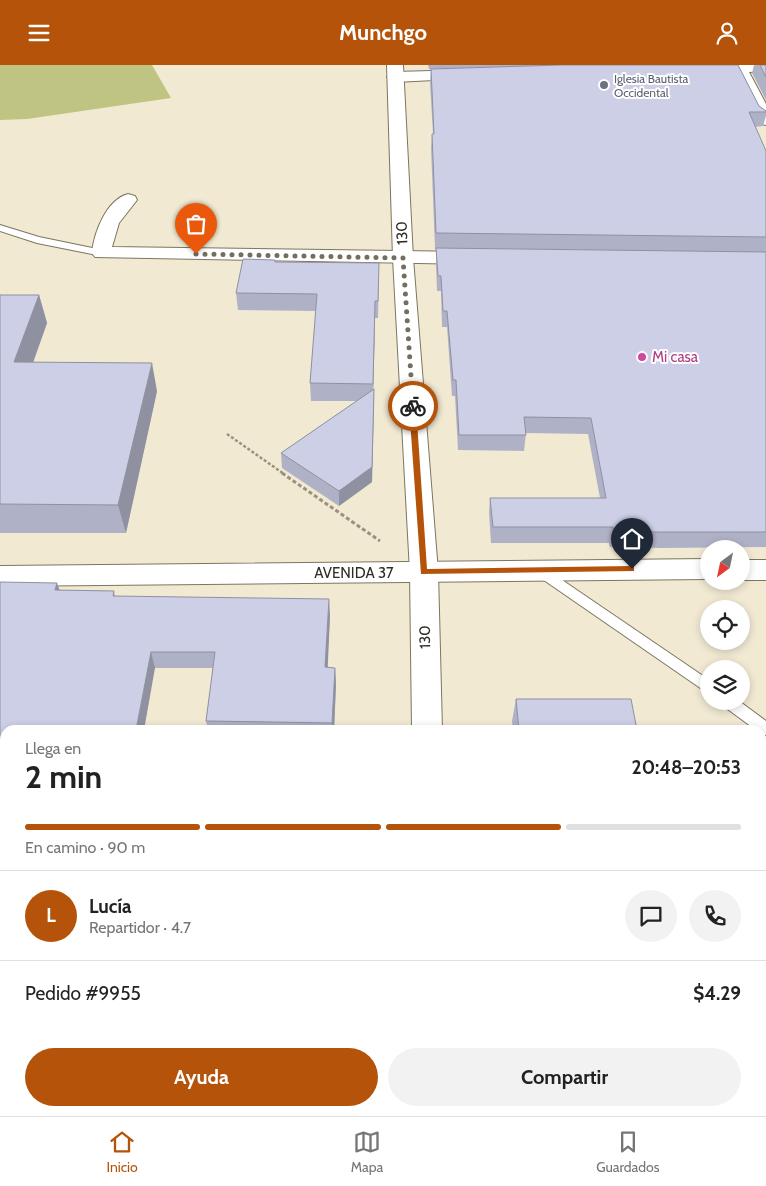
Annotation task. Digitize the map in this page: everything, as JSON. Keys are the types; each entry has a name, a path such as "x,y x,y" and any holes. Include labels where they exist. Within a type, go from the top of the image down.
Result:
{"street":[{"path":"714,65 766,66"},
{"path":"691,69 739,66"},
{"path":"739,66 766,120"},
{"path":"395,71 484,75"},
{"name":"130","path":"395,71 403,258 424,572 427,725"},
{"path":"128,200 111,217 103,237 102,253 491,258"},
{"name":"AVENIDA 37","path":"0,576 700,569"},
{"path":"750,570 766,570"}],"lane":[{"path":"0,227 37,240 102,253"},
{"path":"540,570 700,683"},
{"path":"740,710 760,725"}],"path":[{"path":"227,433 424,572"}],"green space":[{"path":"0,65 152,65 171,98 27,119 0,120"}],"building":[{"path":"561,65 738,65 759,106 766,111 749,112 766,151 766,237 436,233 431,69"},
{"path":"760,65 766,65 766,77"},
{"path":"436,248 766,252 766,532 614,532 613,527 493,527 490,498 606,498 591,418 524,417 526,435 459,435 456,380 453,380 447,311 443,311 441,276 438,276"},
{"path":"243,259 275,260 275,262 379,263 378,301 375,301 373,384 310,383 317,294 236,293"},
{"path":"0,295 39,295 14,362 152,363 118,505 0,504"},
{"path":"374,389 372,467 339,491 281,453"},
{"path":"0,582 57,583 55,590 114,591 113,596 329,599 325,667 335,668 332,723 206,721 215,652 151,652 137,725 0,725"},
{"path":"516,699 631,699 636,725 519,725"}],"way so far":[{"path":"196,254 403,258 413,406"}],"place":[{"name":"Iglesia Bautista Occidental","path":"604,85"},
{"name":"Mi casa","path":"642,357"}],"route":[{"path":"413,406 424,572 632,569"}]}
